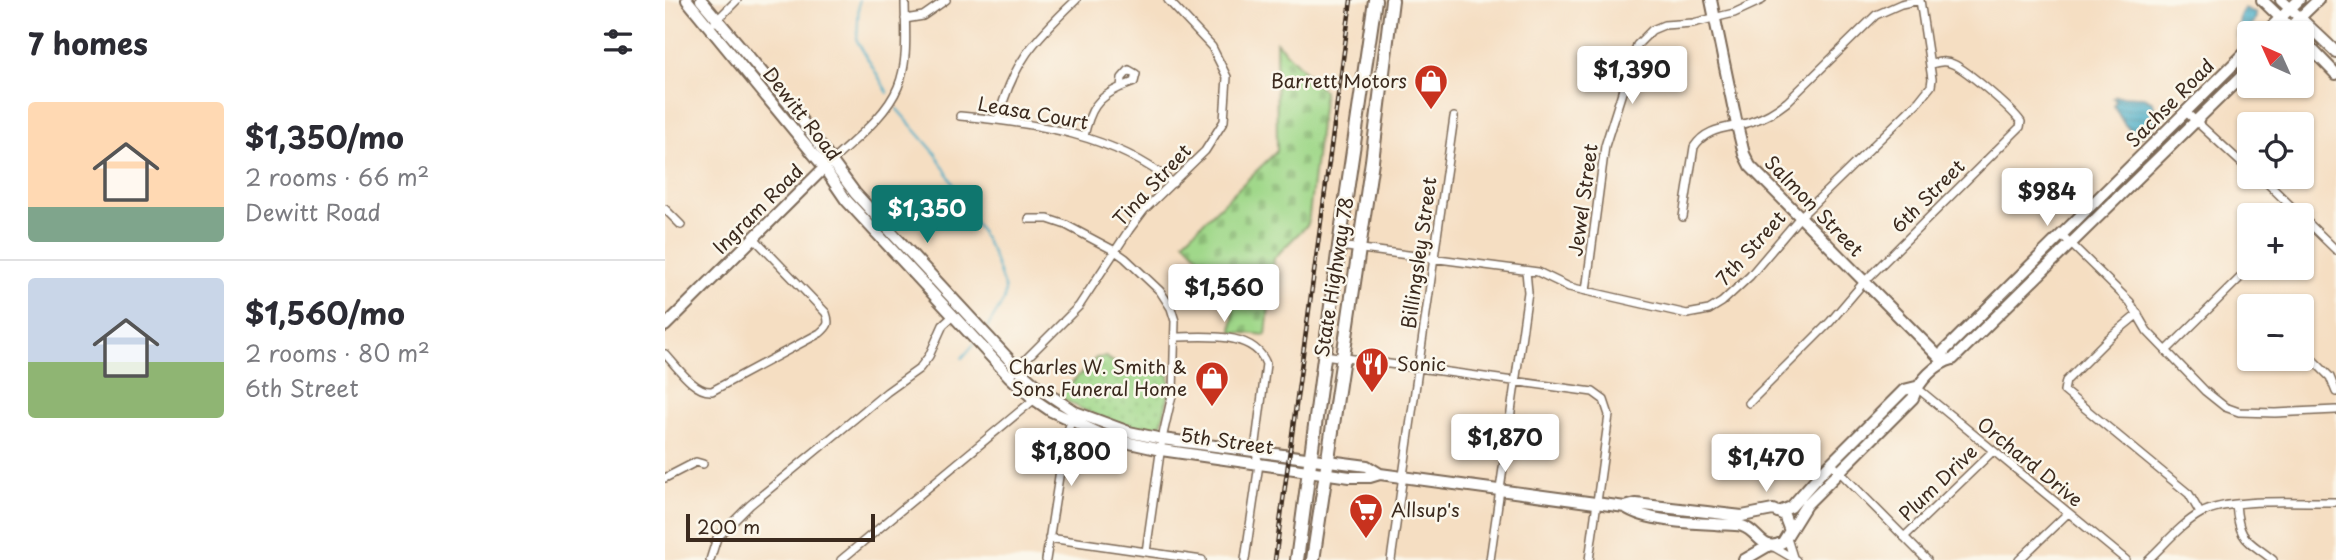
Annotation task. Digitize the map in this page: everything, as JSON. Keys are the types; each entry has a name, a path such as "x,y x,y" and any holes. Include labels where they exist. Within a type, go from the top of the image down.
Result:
{"main road":[{"name":"Dewitt Road","path":"687,0 714,23"},
{"name":"Dewitt Road","path":"701,0 714,23 828,164 844,188 931,292 953,316 968,324 986,342 1035,400 1073,417"},
{"name":"State Highway 78","path":"1297,560 1375,0"},
{"name":"State Highway 78","path":"1313,560 1357,248 1372,162 1392,0"},
{"name":"Salmon Street","path":"1711,0 1737,125 1750,166 1943,361"},
{"path":"2262,0 2283,21"},
{"path":"2281,0 2295,4"},
{"path":"2297,21 2318,0"},
{"path":"2278,21 2295,4"},
{"path":"2295,4 2300,17 2336,52"},
{"path":"2314,51 2336,74"},
{"name":"Sachse Road","path":"1788,535 1806,505 1835,467 1904,390 1916,387 1943,361 1944,351 2066,239 2190,117 2237,63"},
{"name":"Sachse Road","path":"2190,117 2237,79"},
{"path":"1352,158 1372,162"},
{"name":"Ingram Road","path":"665,326 828,164"},
{"name":"Dewitt Road","path":"844,188 941,283 962,307 968,324"},
{"path":"931,292 941,283"},
{"path":"953,316 962,307"},
{"name":"Dewitt Road","path":"1013,372 1042,390 1073,417"},
{"name":"5th Street","path":"1073,417 1112,439 1255,450 1311,464 1325,474 1370,477 1380,474 1500,489 1625,508 1634,514 1740,526 1753,534"},
{"name":"5th Street","path":"1162,444 1234,461 1311,464 1327,460 1372,467 1380,474"},
{"path":"1234,461 1236,448"},
{"name":"Sachse Road","path":"1779,512 1791,507 1835,467"},
{"name":"5th Street","path":"1625,508 1636,504 1724,515 1758,514"},
{"path":"1767,510 1779,512 1787,520 1788,535 1783,542 1745,559 1758,514 1767,510"},
{"path":"1301,532 1306,539 1305,560"},
{"path":"1753,534 1770,546"}],"street":[{"path":"714,23 737,0"},
{"name":"Ingram Road","path":"828,164 883,111 892,98 902,74 905,0"},
{"path":"905,19 934,11 946,0"},
{"path":"998,120 1018,64 1040,35 1076,0"},
{"name":"Tina Street","path":"1013,372 1079,306 1144,210 1205,151 1221,129 1227,105 1227,77 1212,47 1168,0"},
{"name":"Jewel Street","path":"1586,291 1605,146 1637,45 1651,30 1664,25 1693,23 1734,13 1762,0"},
{"path":"1683,217 1694,147 1703,135 1752,122 1775,111 1876,15 1901,4 1920,0"},
{"name":"7th Street","path":"1339,246 1538,272 1569,287 1688,314 1709,310 1722,302 1750,276 1800,217 1919,101 1931,86 1931,64 1920,0"},
{"name":"6th Street","path":"1749,403 1830,322 1864,282 2020,127 2021,122 2008,106 1954,64 1943,61 1931,64"},
{"path":"1084,136 1087,121 1100,98 1121,87"},
{"name":"Leasa Court","path":"960,116 998,120 1084,136 1135,158 1173,183"},
{"name":"Billingsley Street","path":"1391,560 1454,117"},
{"path":"2190,117 2237,159"},
{"path":"2273,189 2288,203"},
{"path":"665,209 681,225"},
{"path":"1029,219 1048,219 1066,225 1115,251 1160,291 1171,308 1175,321 1173,391 1146,552"},
{"path":"2314,229 2336,250"},
{"path":"665,354 698,388 706,392 712,391 820,333 828,326 826,313 754,239"},
{"path":"2066,239 2130,302 2147,331 2204,391 2225,407 2239,412 2275,413 2336,410"},
{"path":"1490,560 1528,292 1526,271"},
{"path":"2166,351 2238,280"},
{"path":"2138,314 2109,338 2066,381 2064,391 2189,494 2200,513"},
{"path":"710,560 717,538 750,505 887,392 919,369 929,356 943,325 953,316"},
{"path":"1175,337 1234,339 1260,353 1266,364 1255,450 1259,464 1245,560"},
{"path":"1324,355 1593,392 1604,400 1609,415 1589,560"},
{"path":"2314,361 2330,377 2336,392"},
{"name":"Orchard Drive","path":"1916,387 2126,560"},
{"path":"841,560 1035,400 1042,390"},
{"path":"1046,560 1065,438 1073,417"},
{"name":"Plum Drive","path":"1905,537 1993,451"},
{"path":"665,478 696,462 703,464"},
{"path":"1835,467 1927,560"},
{"path":"2148,560 2200,513 2213,508 2236,504 2336,502"},
{"path":"2236,504 2237,525 2244,536 2256,550 2273,560"},
{"path":"2019,560 2068,513"},
{"path":"1788,535 1794,559"},
{"path":"1049,538 1202,560"},
{"path":"1770,546 1794,559"}],"green space":[{"path":"1276,42 1324,91 1308,224 1274,258 1266,335 1232,332 1235,294 1184,241 1277,151"},
{"path":"1106,357 1120,366 1169,373 1170,390 1159,434 1107,420 1058,396 1096,358"}],"water":[{"path":"2244,9 2256,13 2256,18 2254,21 2239,21"},
{"path":"2144,97 2153,102 2156,118 2150,130 2141,136 2127,127 2114,105 2116,100 2113,98"}],"waterway":[{"path":"859,0 857,41 888,93"},
{"path":"897,109 936,154 991,250 1005,289 1004,300 987,328"},
{"path":"962,358 975,343"}],"railway":[{"path":"1275,560 1351,0"}],"place":[{"name":"Barrett Motors","path":"1431,111"},
{"name":"Sonic","path":"1372,394"},
{"name":"Charles W. Smith & Sons Funeral Home","path":"1212,408"},
{"name":"Allsup's","path":"1366,540"}]}
